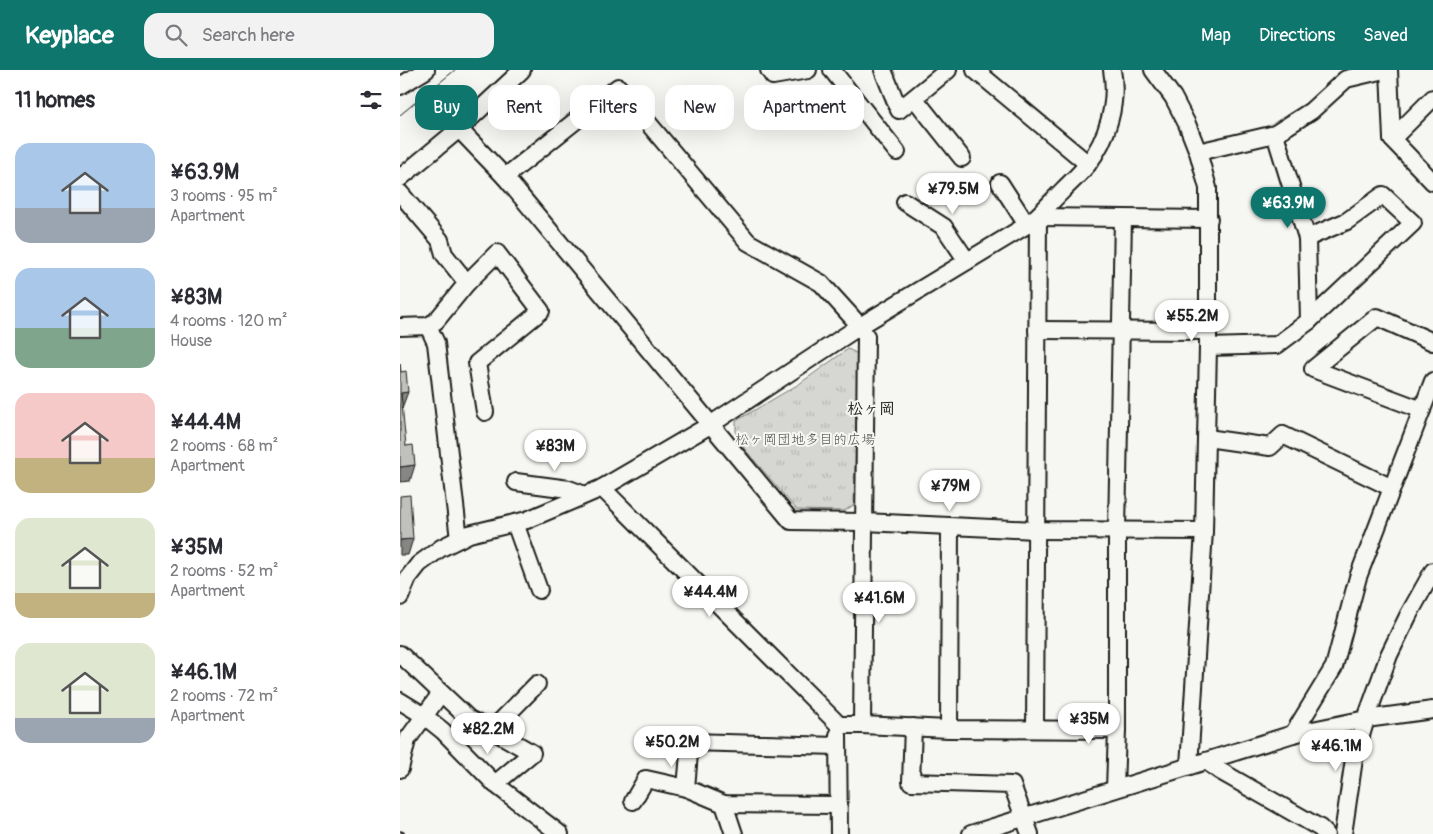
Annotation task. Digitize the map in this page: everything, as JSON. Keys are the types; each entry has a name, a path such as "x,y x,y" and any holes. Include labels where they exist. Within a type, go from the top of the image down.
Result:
{"street":[{"path":"400,86 426,70"},
{"path":"478,111 522,70"},
{"path":"769,70 773,76 808,70"},
{"path":"832,70 897,152"},
{"path":"883,70 900,110 948,70"},
{"path":"975,70 1088,164"},
{"path":"400,597 408,578 418,564 441,548 469,534 527,520 602,488 710,425 860,326 1032,221 1088,164 1102,138 1112,113 1114,82 1112,70"},
{"path":"1153,70 1173,97 1187,124 1198,152 1208,188 1208,339 1204,531 1189,766"},
{"path":"1198,152 1275,134 1311,111 1346,79 1384,70"},
{"path":"1389,70 1392,139 1433,182"},
{"path":"505,177 618,87 748,242 821,283 860,326 866,336 862,725"},
{"path":"915,98 962,158"},
{"path":"1392,139 1433,98"},
{"path":"400,178 457,130"},
{"path":"461,130 505,177 791,521 864,522 1036,530 1204,531"},
{"path":"1275,134 1307,238 1309,321"},
{"path":"1000,183 1032,221 1037,330 1035,729"},
{"path":"400,193 440,240 444,254 467,283"},
{"path":"1037,330 1122,331 1277,345 1309,321 1413,223 1383,194 1347,221 1307,238"},
{"path":"905,202 944,227 966,262"},
{"path":"1115,790 1117,730 1117,530 1123,218"},
{"path":"1032,221 1209,218"},
{"path":"400,327 428,326 436,321 467,283 497,253 541,311 477,363 485,412"},
{"path":"1422,410 1314,368 1377,317 1433,342"},
{"path":"428,326 436,343 459,539"},
{"path":"1294,734 1334,667 1358,577 1433,381"},
{"path":"1206,438 1270,447 1283,435 1392,488"},
{"path":"516,482 569,489 585,495"},
{"path":"602,488 839,725 949,729 1117,730"},
{"path":"515,523 539,590"},
{"path":"949,729 950,527"},
{"path":"1343,834 1354,759 1366,719 1388,655 1431,572 1433,572"},
{"path":"400,654 469,719 532,753 495,784"},
{"path":"492,730 537,684"},
{"path":"400,769 406,740 441,693"},
{"path":"400,701 423,715 443,731 495,784 560,834"},
{"path":"971,834 1294,734 1366,719 1433,710"},
{"path":"839,725 839,834"},
{"path":"913,727 912,782 1012,785 1030,834"},
{"path":"686,788 690,742 838,746"},
{"path":"1206,761 1228,776 1320,828 1326,834"},
{"path":"634,801 646,779 686,788 724,804 838,805"},
{"path":"724,804 734,834"}],"path":[{"path":"400,831 406,834"}],"green space":[{"name":"松ヶ岡団地多目的広場","path":"848,349 858,354 854,505 844,511 797,510 736,439 736,421 799,384"}],"building":[{"path":"400,363 401,372 406,371 408,392 401,393 406,446 413,445 415,465 400,467"},
{"path":"410,495 413,539 400,540 400,496"}],"tram line":[{"path":"400,115 455,70"}],"district":[{"name":"松ヶ岡","path":"871,409"}]}
